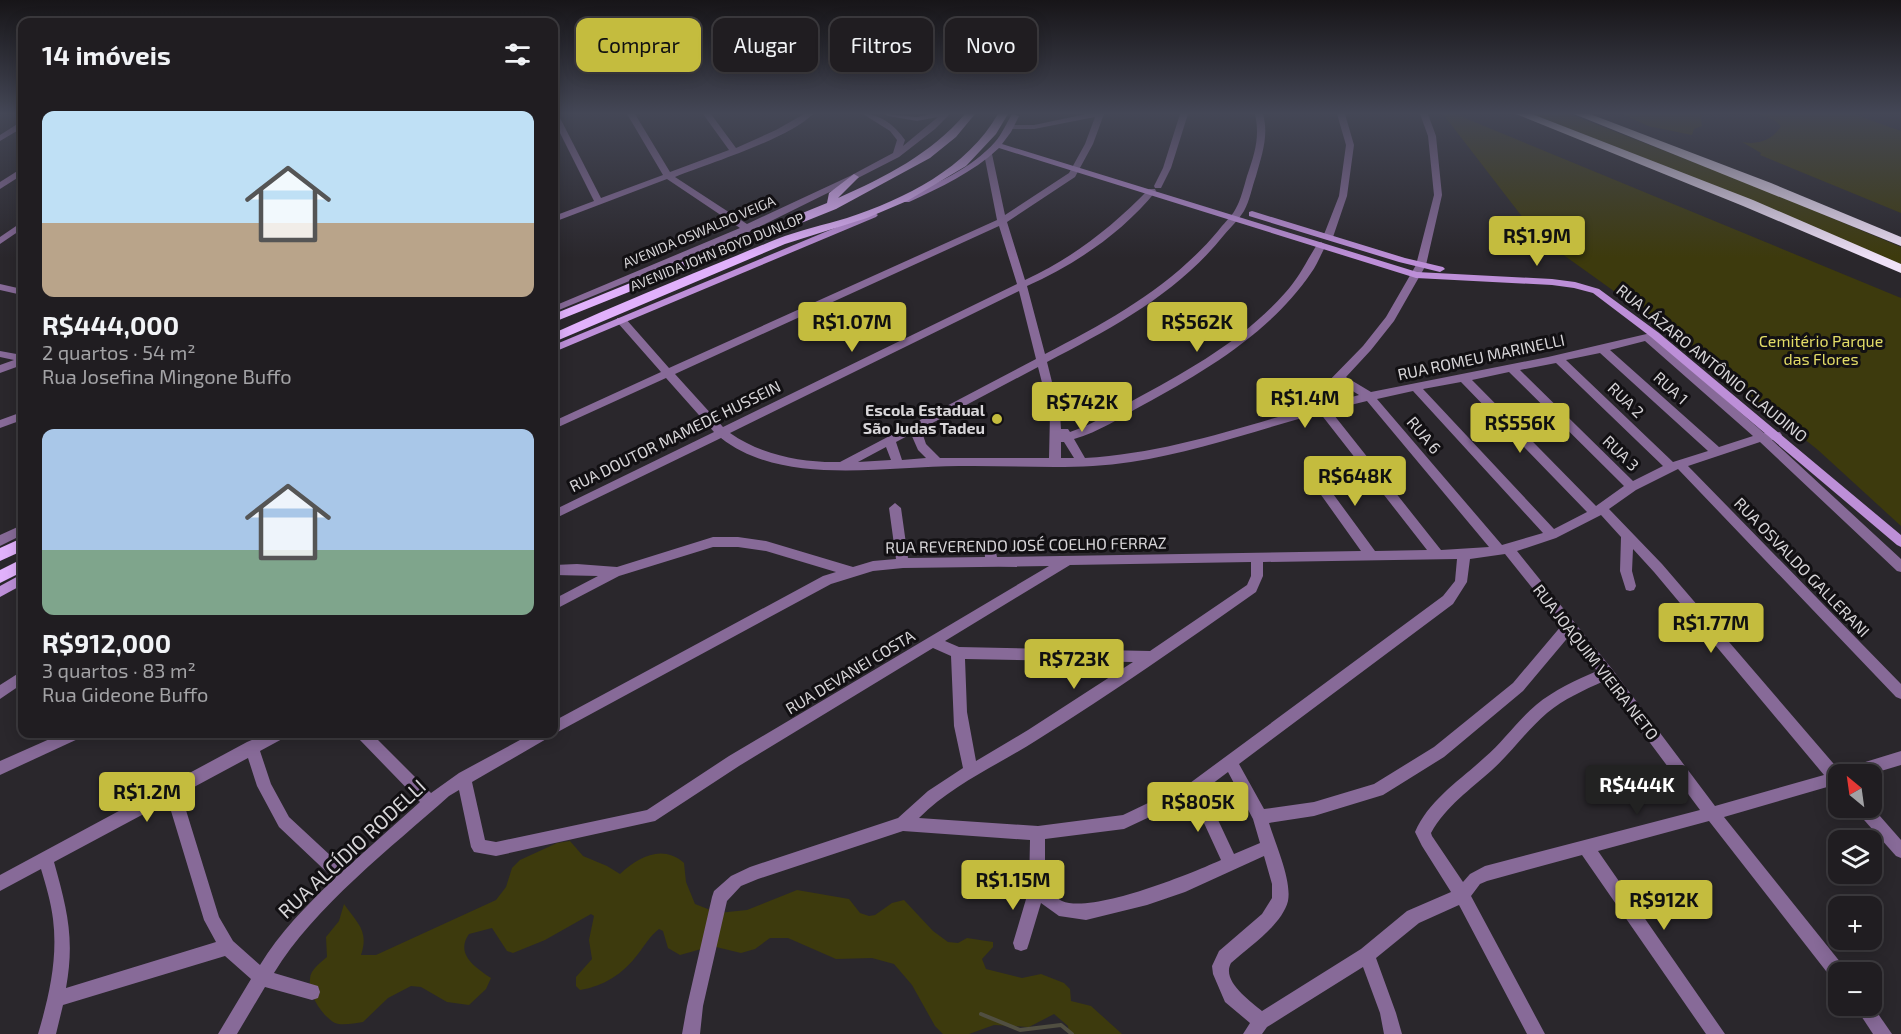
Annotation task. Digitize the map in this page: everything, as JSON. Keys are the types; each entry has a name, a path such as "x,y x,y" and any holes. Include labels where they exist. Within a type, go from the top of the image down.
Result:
{"highway":[{"path":"1645,162 1748,203 1901,269"},
{"path":"1705,162 1901,242"}],"main road":[{"name":"AVENIDA JOHN BOYD DUNLOP","path":"558,316 831,204 915,162"},
{"name":"AVENIDA JOHN BOYD DUNLOP","path":"558,336 788,239 869,215 919,191 964,162"},
{"path":"919,191 977,162"},
{"path":"1063,162 1077,166"},
{"path":"1066,162 1077,166"},
{"name":"RUA LÁZARO ANTÔNIO CLAUDINO","path":"1077,166 1419,270 1473,277 1552,282 1596,291 1776,435 1901,542"},
{"path":"848,221 833,215 832,195 854,177"},
{"path":"558,347 869,215"},
{"path":"0,555 18,546"},
{"path":"0,577 18,568"},
{"path":"0,592 18,581"}],"street":[{"path":"579,162 599,202"},
{"path":"660,162 668,176 748,229"},
{"path":"558,217 704,162"},
{"name":"AVENIDA OSWALDO VEIGA","path":"558,307 748,229 882,162"},
{"path":"990,162 1002,221 1022,285 1056,422 1062,438 1082,462"},
{"path":"558,423 1002,221 1060,185 1079,162"},
{"name":"RUA DOUTOR MAMEDE HUSSEIN","path":"558,513 1050,273 1104,238 1127,218 1155,189 1168,162"},
{"path":"838,467 1148,301 1204,254 1238,214 1257,162"},
{"path":"1062,438 1105,420 1193,373 1234,344 1287,297 1308,270 1325,241 1343,196 1348,162"},
{"name":"RUA ROMEU MARINELLI","path":"1279,422 1323,393 1340,378 1390,319 1419,270 1438,195 1435,162"},
{"path":"0,186 18,175"},
{"path":"0,228 18,229"},
{"path":"0,241 18,230"},
{"path":"0,287 18,291"},
{"name":"RUA ROMEU MARINELLI","path":"621,320 722,433 752,450 812,467 938,462 1082,462 1163,452 1279,422 1322,408 1651,336"},
{"path":"1651,336 1901,567"},
{"name":"RUA 1","path":"1601,348 1718,453"},
{"path":"0,354 18,359"},
{"name":"RUA 2","path":"1557,358 1675,465"},
{"path":"0,369 18,362"},
{"name":"RUA 3","path":"1510,367 1632,487"},
{"path":"1463,377 1599,511 1627,534 1829,764"},
{"name":"RUA 6","path":"1340,378 1370,397 1504,550"},
{"path":"1416,388 1552,535"},
{"path":"1323,393 1322,408 1438,555"},
{"path":"0,424 18,417"},
{"path":"915,427 917,442 938,462"},
{"path":"1504,550 1552,535 1599,511 1632,487 1675,465 1762,437 1776,435"},
{"path":"1055,463 1062,438"},
{"path":"890,441 898,464"},
{"name":"RUA OSVALDO GALLERANI","path":"1675,465 1901,693"},
{"path":"1313,475 1372,556"},
{"path":"895,508 903,563"},
{"path":"0,541 18,532"},
{"path":"1627,534 1626,571 1630,586"},
{"name":"RUA REVERENDO JOSÉ COELHO FERRAZ","path":"558,570 617,572 713,542 738,542 766,546 852,572 873,566 903,563 1464,555 1504,550"},
{"path":"990,546 991,561"},
{"name":"RUA JOAQUIM VIEIRA NETO","path":"1504,550 1570,625 1712,814 1829,962"},
{"path":"691,1034 695,1006 724,894 736,881 755,872 903,824 1038,833 1124,822 1195,788 1448,600 1461,582 1464,555"},
{"path":"903,824 933,794 1021,742 1154,657 1252,588 1257,576 1257,557"},
{"name":"RUA DEVANEI COSTA","path":"464,778 479,847 496,849 650,816 734,761 1069,560"},
{"path":"558,603 617,572"},
{"path":"558,726 827,580 852,572"},
{"path":"1260,817 1314,809 1378,790 1439,752 1518,687 1570,625"},
{"path":"933,642 958,653 1154,657"},
{"path":"958,653 958,714 962,742 971,770"},
{"path":"1536,1034 1462,894 1426,841 1423,832 1450,797 1489,764 1542,710 1577,686 1607,673"},
{"path":"0,693 18,680"},
{"path":"0,768 66,738"},
{"path":"0,883 271,738"},
{"path":"367,738 430,802"},
{"name":"RUA ALCÍDIO RODELLI","path":"227,1034 261,977 300,923 345,879 430,802 464,778 536,738"},
{"path":"252,747 264,786 284,822 345,879"},
{"path":"1882,764 1901,758"},
{"path":"1230,762 1260,817 1281,884 1280,900 1268,920 1225,957 1220,966 1221,974 1231,996 1256,1027 1367,955 1413,917 1462,894 1475,879 1485,874 1828,782"},
{"path":"1195,788 1230,863"},
{"path":"172,790 212,920 227,947 261,977 312,992"},
{"path":"1872,818 1901,851"},
{"path":"1021,943 1037,889 1038,833"},
{"path":"1585,846 1716,1034"},
{"path":"1037,889 1059,908 1086,912 1166,891 1268,847"},
{"path":"46,859 61,920 61,951 56,999 47,1034"},
{"path":"56,999 227,947"},
{"path":"1367,955 1389,1013 1393,1034"},
{"path":"1870,1016 1883,1034"}],"green space":[{"name":"Cemitério Parque das Flores","path":"1480,162 1572,162 1901,298 1901,526 1818,450 1671,332 1537,236"},
{"path":"1654,162 1694,162 1765,190 1901,247 1901,265 1753,201"},
{"path":"1778,162 1901,162 1901,213"},
{"path":"570,841 583,856 620,874 635,862 651,855 667,854 676,857 684,863 686,882 695,904 718,913 747,910 797,890 849,899 860,913 869,916 875,915 892,903 904,900 933,931 948,942 958,943 967,938 993,942 993,947 982,959 986,969 1022,978 1041,974 1064,983 1070,989 1071,1001 1091,1006 1122,1034 1069,1034 1068,1026 1054,1014 1029,1027 994,1025 969,1034 943,1034 935,1026 912,985 894,964 872,958 836,959 788,938 770,938 755,949 741,953 712,946 680,955 668,948 663,931 659,929 619,973 597,986 580,990 576,986 576,977 592,959 589,940 594,916 591,914 545,940 513,953 507,951 492,928 469,934 465,941 466,954 473,965 491,978 486,989 469,1005 447,1002 421,987 411,986 388,998 363,1022 341,1024 330,1020 317,1004 311,991 310,976 327,957 326,937 339,921 344,904 363,934 361,955 376,955 496,900 506,887 512,868 520,860 557,843"}],"waterway":[{"path":"981,1014 1020,1030 1061,1025 1072,1034"}],"place":[{"name":"Escola Estadual São Judas Tadeu","path":"997,419"}]}
